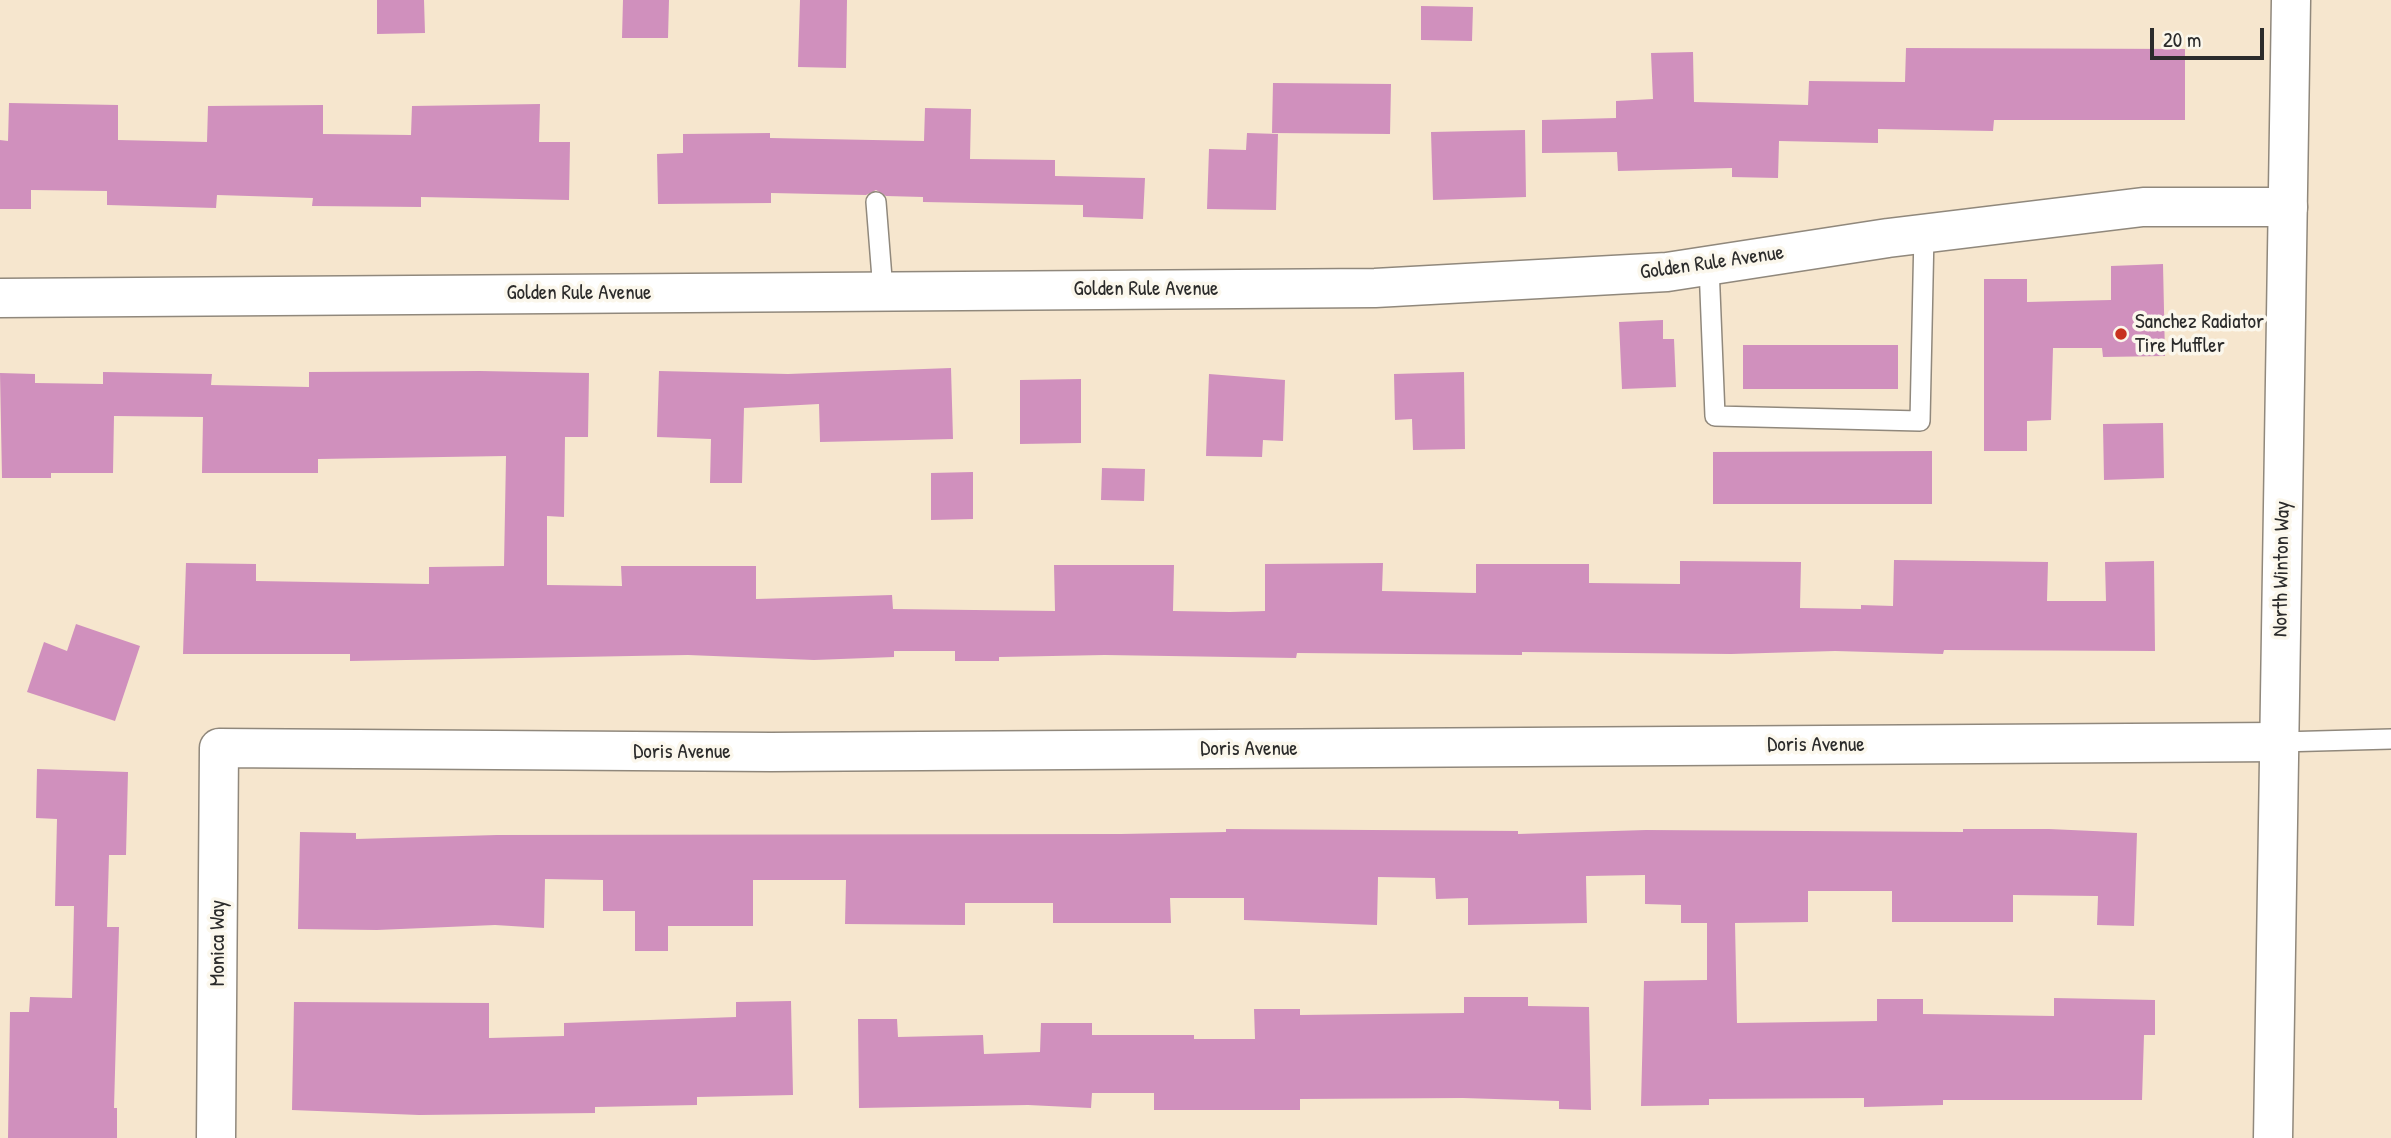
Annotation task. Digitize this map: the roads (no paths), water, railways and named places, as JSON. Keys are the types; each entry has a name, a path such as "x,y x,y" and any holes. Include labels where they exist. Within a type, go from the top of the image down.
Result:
{"street":[{"name":"North Winton Way","path":"2273,1138 2291,0"},
{"name":"Golden Rule Avenue","path":"0,298 1375,288 1667,272 1924,233 2144,207 2288,207"},
{"name":"Doris Avenue","path":"219,748 785,752 2280,742"},
{"name":"Monica Way","path":"216,1138 219,748"}],"lane":[{"path":"876,202 883,291"},
{"path":"1709,265 1715,416 1920,421 1924,233"},
{"path":"2280,742 2391,739"}],"place":[{"name":"Sanchez Radiator Tire Muffler","path":"2121,334"}]}
